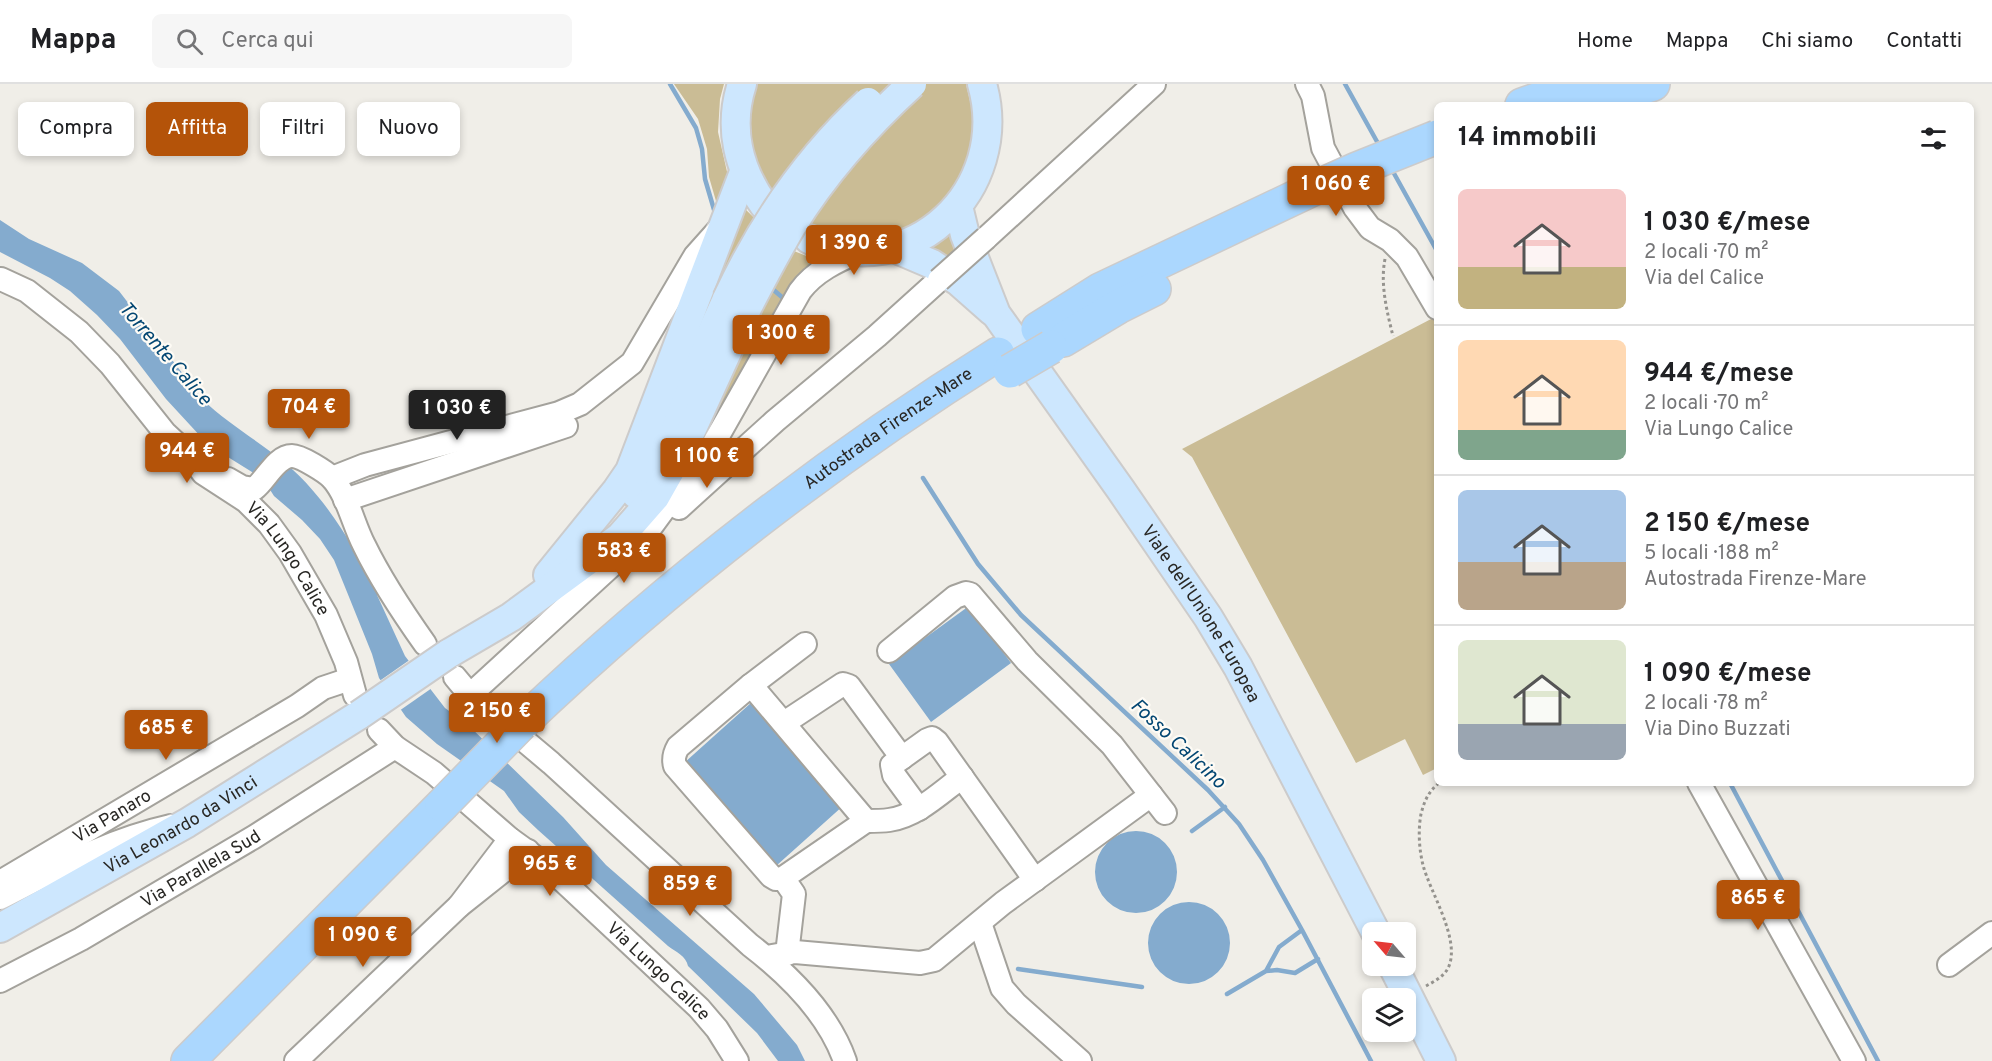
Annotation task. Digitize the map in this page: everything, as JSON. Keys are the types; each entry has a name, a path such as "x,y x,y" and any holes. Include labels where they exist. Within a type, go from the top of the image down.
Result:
{"highway":[{"path":"1530,102 1581,84"},
{"path":"1597,102 1653,84"},
{"name":"Autostrada Firenze-Mare","path":"1320,196 1357,169 1434,138"},
{"name":"Autostrada Firenze-Mare","path":"188,1061 450,811 529,732 601,650 801,486 923,401 1004,362 1044,338 1100,290 1320,196 1434,160"},
{"name":"Autostrada Firenze-Mare","path":"217,1061 450,811"}],"main road":[{"path":"742,84 735,121 736,139 744,172 764,205"},
{"path":"633,536 674,465 737,304 757,239 785,195 841,128 887,84"},
{"path":"444,657 495,614 600,536 623,512 643,483 737,304 777,251 809,199 862,134 912,84"},
{"path":"809,239 839,249 860,251 892,247 929,232 958,206 979,171 986,151 988,131 988,113 982,84"},
{"path":"988,131 1006,84"},
{"path":"548,575 630,471 744,172"},
{"name":"Viale dell'Unione Europea","path":"958,206 965,235 996,314"},
{"name":"Viale dell'Unione Europea","path":"892,247 932,264 958,281 996,314 1121,490 1208,617 1238,667 1370,922"},
{"path":"444,657 512,617 633,536 670,501"},
{"name":"Via Leonardo da Vinci","path":"0,928 187,823 361,705 444,657"},
{"path":"1416,1012 1441,1061"}],"street":[{"path":"470,695 633,536 673,514 775,421 877,336 1154,84"},
{"path":"1307,84 1313,96 1327,156 1361,217 1370,228 1390,240 1407,257 1434,303"},
{"path":"332,478 364,465 559,413 580,404 624,371 638,355 695,256 727,221"},
{"path":"670,501 710,450 800,291 814,276 831,264 860,251"},
{"name":"Via Lungo Calice","path":"0,279 27,291 79,332 110,364 165,433 191,457 203,473 246,501 269,524 285,546 326,615 361,705 395,747 435,773 519,845 546,865 699,1008 710,1020 737,1061"},
{"path":"345,500 581,421"},
{"path":"191,457 242,487 253,489 281,460 288,456 297,457 332,478 345,500 364,546 405,615 444,657 470,695 776,955 820,1015 840,1046 845,1061"},
{"path":"889,651 956,597 966,593 970,594 1027,661 1112,744 1165,813"},
{"path":"805,644 751,685 678,747 674,757 675,766 771,876 776,879 783,878 866,821 891,820 919,808 962,777"},
{"path":"784,723 843,684 849,686 902,758"},
{"path":"751,685 866,821"},
{"name":"Via Panaro","path":"0,882 288,712 322,688 361,705"},
{"path":"919,808 892,769 892,765 932,738 1035,880"},
{"name":"Via Parallela Sud","path":"0,981 81,939 254,837 395,747"},
{"path":"1701,786 1854,1061"},
{"path":"776,955 795,952 925,962 944,954 1035,880 1151,795"},
{"path":"0,898 88,854 138,833 187,823"},
{"path":"296,1061 459,906 519,845"},
{"path":"776,955 794,894 783,878"},
{"path":"981,923 1002,988 1016,1004 1080,1061"},
{"path":"1949,965 1992,933"},
{"path":"1422,1024 1431,1061"}],"path":[{"path":"1390,240 1383,270 1393,336"},
{"path":"1416,992 1438,980 1450,964 1451,948 1447,929 1423,866 1420,845 1420,820 1425,800 1437,786"}],"shaded area":[{"path":"674,84 724,84 720,99 718,132 730,185 718,208 709,177 707,149 698,119"},
{"path":"754,84 966,84 973,114 974,132 971,152 956,186 930,214 897,232 880,236 841,237 805,224 764,187 748,133"},
{"path":"742,206 784,247 819,261 713,431 697,450 761,316 719,295 676,389"},
{"path":"953,232 968,273 931,248"},
{"path":"1433,318 1434,770 1423,775 1405,739 1356,763 1192,457 1182,449"}],"water":[{"name":"Torrente Calice","path":"0,220 29,239 82,263 119,291 203,400 280,459 310,487 347,537 368,573 378,591 377,595 405,656 445,708 467,724 563,817 606,865 754,994 797,1045 805,1061 778,1061 757,1033 688,966 683,957 538,830 519,812 504,791 437,744 406,717 379,678 372,654 334,560 320,539 252,472 202,438 166,399 120,339 97,315 70,291 50,278 0,252"},
{"path":"969,606 1011,663 931,722 889,664"},
{"path":"752,702 844,805 776,866 684,763"},
{"path":"1136,831 1152,835 1165,843 1173,856 1177,872 1173,888 1165,901 1152,909 1136,913 1120,909 1107,901 1099,888 1095,872 1099,856 1107,843 1120,835"},
{"path":"1189,902 1205,906 1218,914 1226,927 1230,943 1226,959 1218,972 1205,980 1189,984 1173,980 1160,972 1152,959 1148,943 1152,927 1160,914 1173,906"}],"pier":[{"path":"411,659 432,688 399,711 378,682"}],"waterway":[{"name":"Fosso Calicino","path":"670,84 696,128 702,149 705,179 715,213"},
{"path":"1345,84 1380,147"},
{"path":"1391,168 1434,246"},
{"name":"Fosso Calicino","path":"769,286 783,298"},
{"name":"Fosso Calicino","path":"816,335 826,349"},
{"name":"Fosso Calicino","path":"923,478 978,564 1021,615 1208,790 1239,824 1263,860 1302,930 1371,1061"},
{"path":"1732,786 1878,1061"},
{"path":"1192,831 1225,807"},
{"path":"1227,994 1266,971 1279,947 1302,930"},
{"path":"1266,971 1295,973 1318,959"},
{"path":"1018,969 1142,987"}]}
